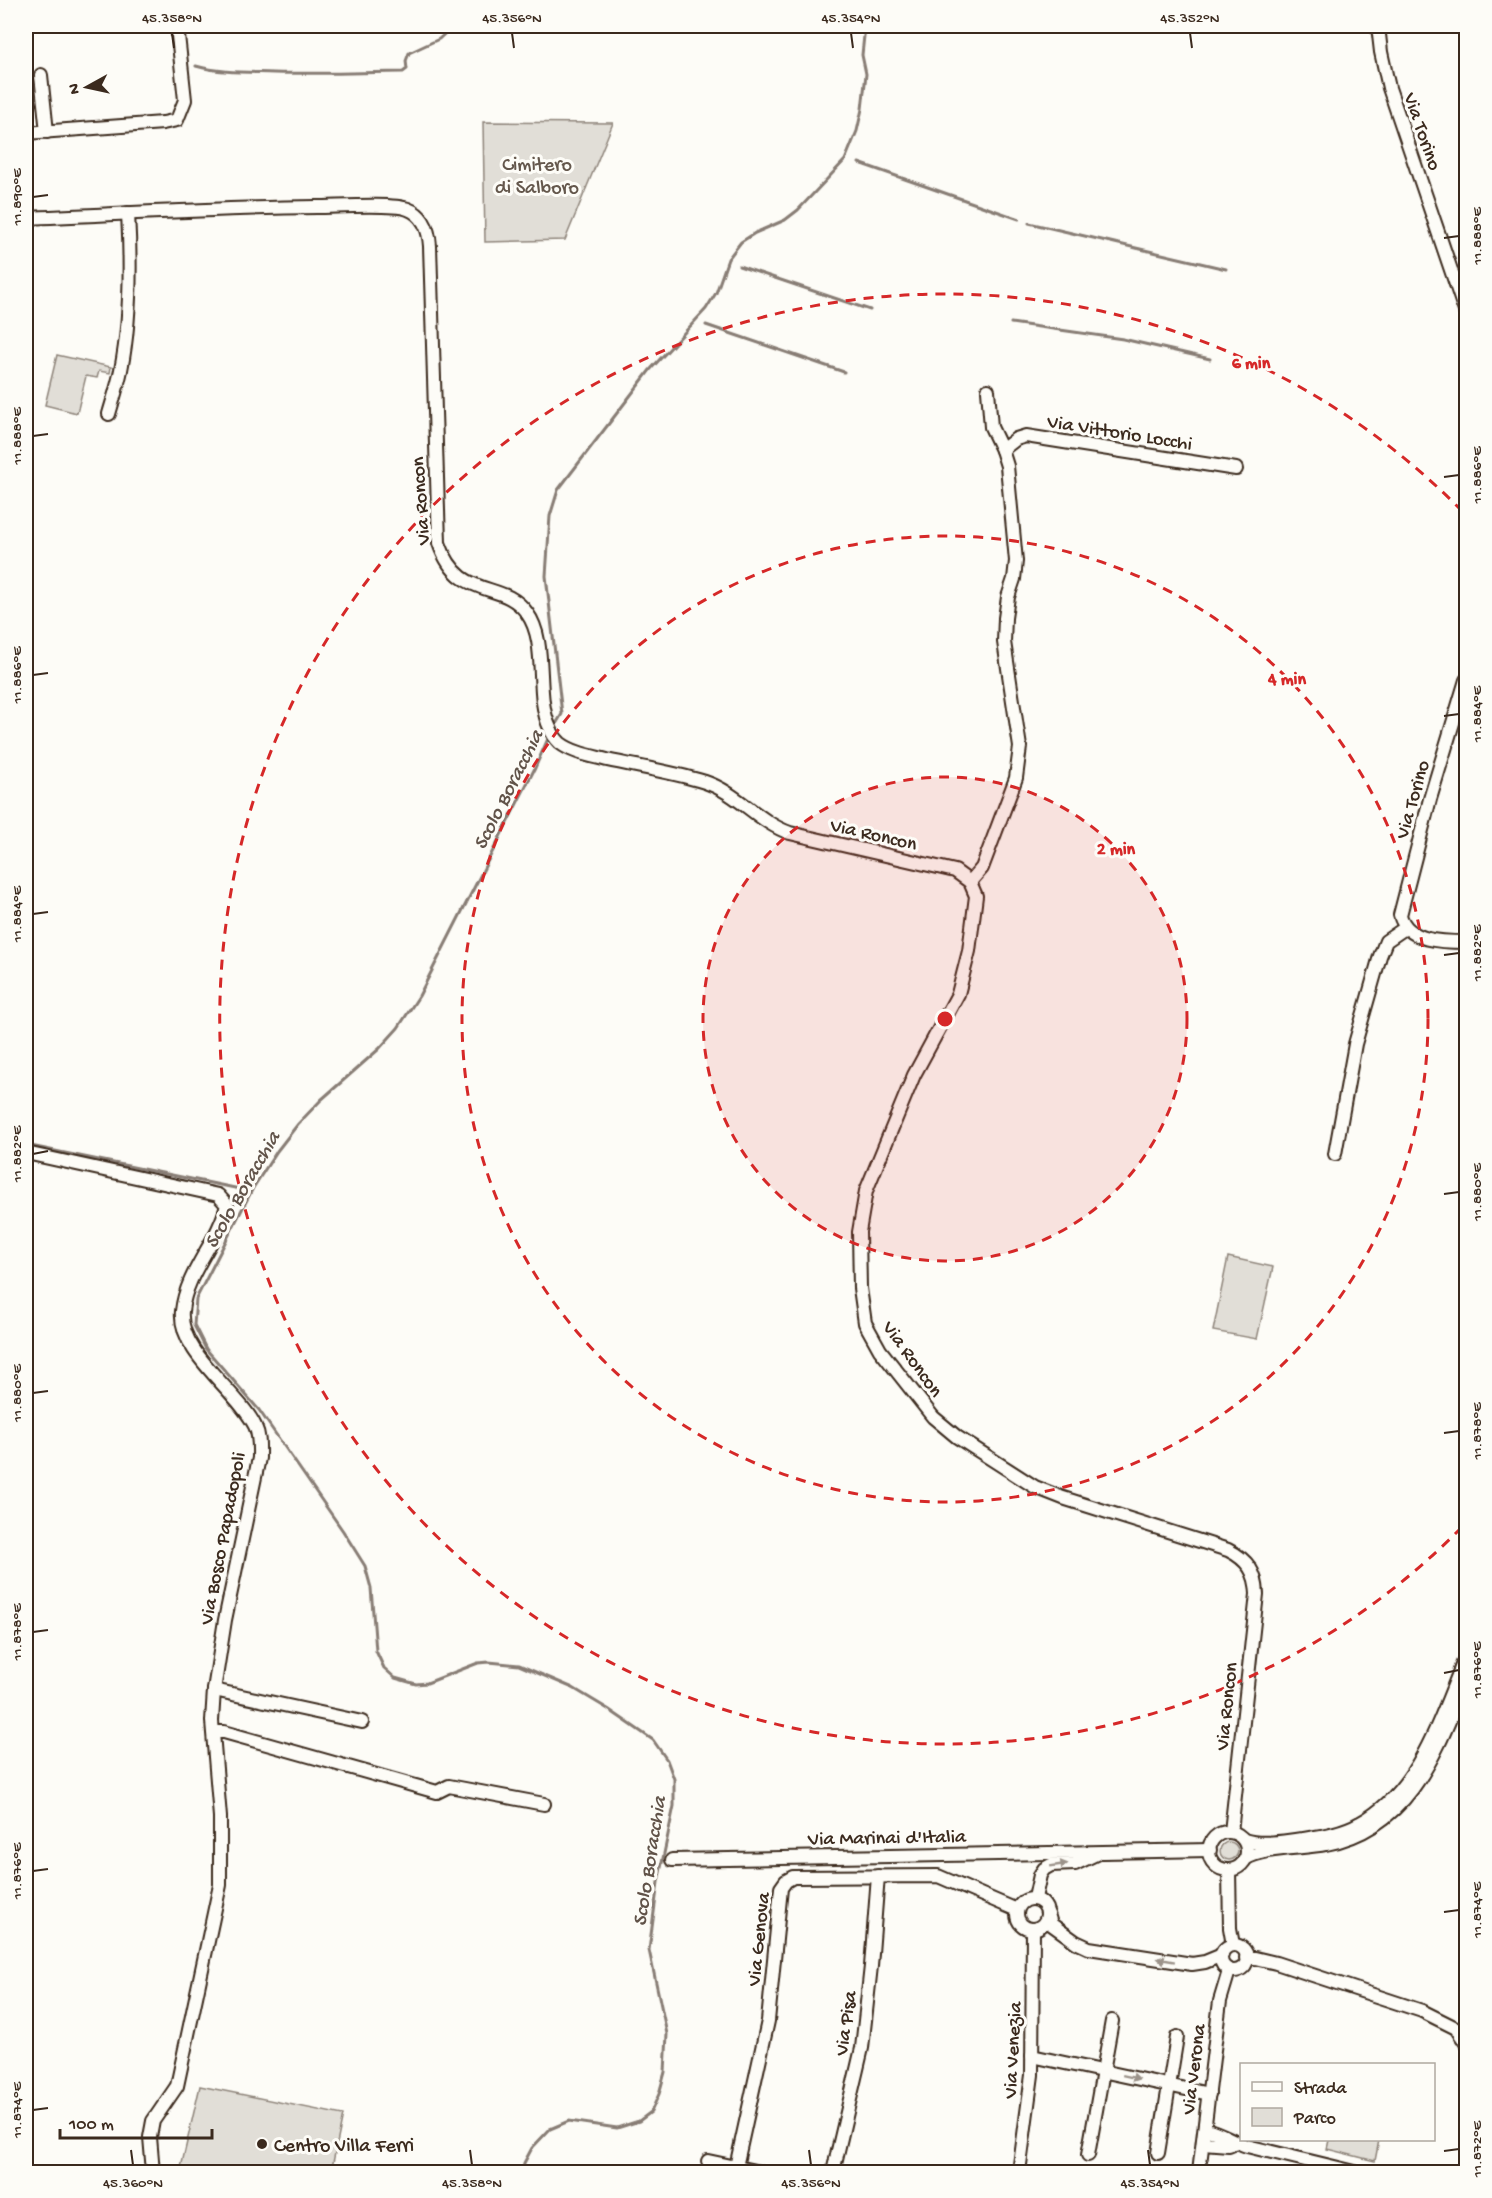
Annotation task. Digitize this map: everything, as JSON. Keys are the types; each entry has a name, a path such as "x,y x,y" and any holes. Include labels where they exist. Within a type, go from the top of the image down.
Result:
{"street":[{"path":"26,133 177,120 185,100 177,26"},
{"name":"Via Torino","path":"1378,26 1389,88 1467,314"},
{"path":"41,75 47,132"},
{"name":"Via Roncon","path":"26,218 229,209 395,207 408,209 422,219 430,246 439,543 446,559 461,579 511,599 527,613 536,636 551,731 560,743 582,754 714,786 739,800 780,830 955,871 970,882 976,896 974,918 965,973 958,994 914,1075 870,1178 864,1198 859,1232 859,1263 865,1323 880,1350 933,1417 957,1437 1035,1487 1228,1550 1246,1561 1256,1580 1257,1594 1231,1832"},
{"path":"109,414 121,371 125,343 131,253 128,213"},
{"path":"970,882 981,868 1016,778 1020,747 1004,642 1008,597 1014,579 1016,561 1007,466 991,427 988,390"},
{"name":"Via Vittorio Locchi","path":"1002,450 1016,439 1026,436 1236,469"},
{"name":"Via Torino","path":"1405,928 1400,915 1401,906 1433,790 1467,680"},
{"path":"1335,1154 1355,1044 1386,941 1405,928 1416,934 1439,940 1467,942"},
{"name":"Via Bosco Papadopoli","path":"26,1153 218,1195 227,1205 215,1237 184,1299 183,1324 195,1352 244,1408 259,1439 259,1458 225,1620 214,1690 214,1732 220,1817 220,1885 177,2086 153,2121 150,2137 153,2172"},
{"path":"1244,1840 1247,1850 1245,1859 1239,1867 1229,1870 1215,1864 1210,1850 1215,1838 1222,1833 1231,1832 1244,1840 1259,1843 1312,1838 1347,1829 1373,1815 1399,1792 1411,1775 1431,1738 1467,1656"},
{"path":"1245,1859 1260,1852 1335,1843 1364,1832 1379,1823 1406,1798 1419,1780 1440,1742 1467,1680"},
{"path":"214,1690 362,1722"},
{"path":"214,1732 224,1732 437,1792 449,1786 544,1804"},
{"name":"Via Marinai d'Italia","path":"672,1860 1210,1850"},
{"name":"Via Marinai d'Italia","path":"1035,1898 1040,1875 1044,1869 1051,1866 1075,1864 1102,1851"},
{"path":"1229,1870 1230,1928 1233,1945"},
{"name":"Via Pisa","path":"834,2172 864,2034 878,1876"},
{"name":"Via Genova","path":"736,2167 768,2021 781,1888 786,1881 794,1877 938,1876 1017,1910"},
{"path":"1048,1914 1045,1923 1033,1929 1024,1927 1020,1923 1017,1910 1023,1902 1035,1898 1046,1906 1051,1924 1076,1942 1089,1948 1192,1964 1205,1962 1222,1955 1228,1947 1233,1945 1241,1946 1246,1958 1242,1968 1234,1972 1229,1971 1223,1965 1222,1955"},
{"name":"Via Venezia","path":"1019,2172 1029,2104 1032,2056 1033,1929"},
{"path":"1246,1958 1276,1963 1399,2002 1444,2021 1465,2035"},
{"name":"Via Verona","path":"1199,2172 1220,2001 1229,1971"},
{"path":"1088,2155 1112,2021"},
{"path":"1158,2154 1177,2037"},
{"path":"1032,2056 1209,2094"},
{"path":"1204,2129 1227,2136 1236,2142 1355,2172"},
{"path":"1203,2143 1229,2145 1236,2142"},
{"path":"708,2161 760,2172"}],"green space":[{"name":"Cimitero di Salboro","path":"483,122 613,123 565,240 485,242"},
{"path":"57,355 111,367 110,373 99,371 97,378 86,376 77,413 45,405"},
{"path":"1228,1257 1273,1267 1257,1339 1213,1331"},
{"path":"1229,1842 1235,1845 1238,1851 1235,1857 1229,1860 1223,1857 1220,1851 1223,1845"},
{"name":"Centro Villa Ferri","path":"200,2086 343,2115 331,2172 180,2172"},
{"path":"1329,2141 1379,2141 1375,2161 1327,2149"}],"waterway":[{"path":"196,66 244,72 403,72 407,69 406,61 409,53 439,39 453,26"},
{"name":"Scolo Boracchia","path":"553,729 562,714 546,576 550,516 558,490 650,370 706,309 716,293 728,259 741,242 785,220 798,210 845,160 857,131 862,109 866,74 862,55 865,26"},
{"path":"859,163 1019,219"},
{"path":"1029,223 1226,269"},
{"path":"739,266 870,310"},
{"path":"1011,323 1123,339 1210,359"},
{"path":"706,325 844,372"},
{"name":"Scolo Boracchia","path":"523,2172 524,2163 532,2148 550,2129 569,2121 617,2128 639,2121 651,2112 659,2094 665,2072 667,2034 649,1950 658,1882 674,1806 674,1779 667,1760 653,1740 608,1709 573,1688 519,1665 478,1663 427,1683 416,1684 395,1678 384,1668 376,1651 371,1588 365,1566 259,1410 206,1349 194,1325 196,1299 253,1188 277,1151 321,1100 379,1049 398,1028 419,996 550,734"},
{"path":"26,1145 235,1188 249,1193"}],"place":[{"name":"Centro Villa Ferri","path":"262,2144"}]}
